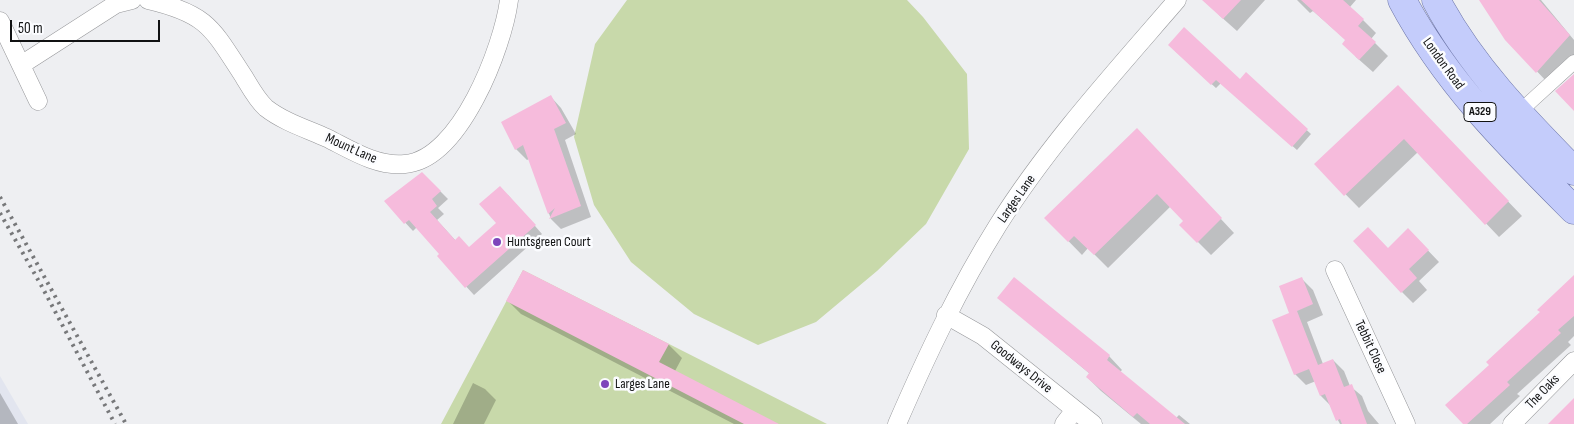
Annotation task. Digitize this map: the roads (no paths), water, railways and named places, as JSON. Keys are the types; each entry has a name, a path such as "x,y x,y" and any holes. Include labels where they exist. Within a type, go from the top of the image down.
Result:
{"main road":[{"name":"London Road","path":"1402,0 1439,62 1465,94 1515,152 1574,210"},
{"name":"London Road","path":"1436,0 1460,41 1497,89 1574,171"}],"street":[{"path":"21,65 116,4 132,0"},
{"name":"Mount Lane","path":"148,0 174,6 204,21 218,36 255,95 265,107 282,118 372,160 406,164 423,159 437,151 450,140 490,66 506,20 509,0"},
{"name":"Larges Lane","path":"897,424 946,315 998,225 1019,195 1108,81 1177,0"},
{"path":"0,21 38,101"},
{"path":"1528,104 1574,62"},
{"name":"Tebbit Close","path":"1335,270 1406,424"},
{"name":"Goodways Drive","path":"946,315 983,336 1069,417 1093,424"},
{"name":"The Oaks","path":"1512,424 1574,361"}],"railway":[{"path":"0,197 126,424"},
{"path":"0,213 41,285 115,424"}],"place":[{"name":"Huntsgreen Court","path":"497,242"},
{"name":"Larges Lane","path":"605,384"}]}
